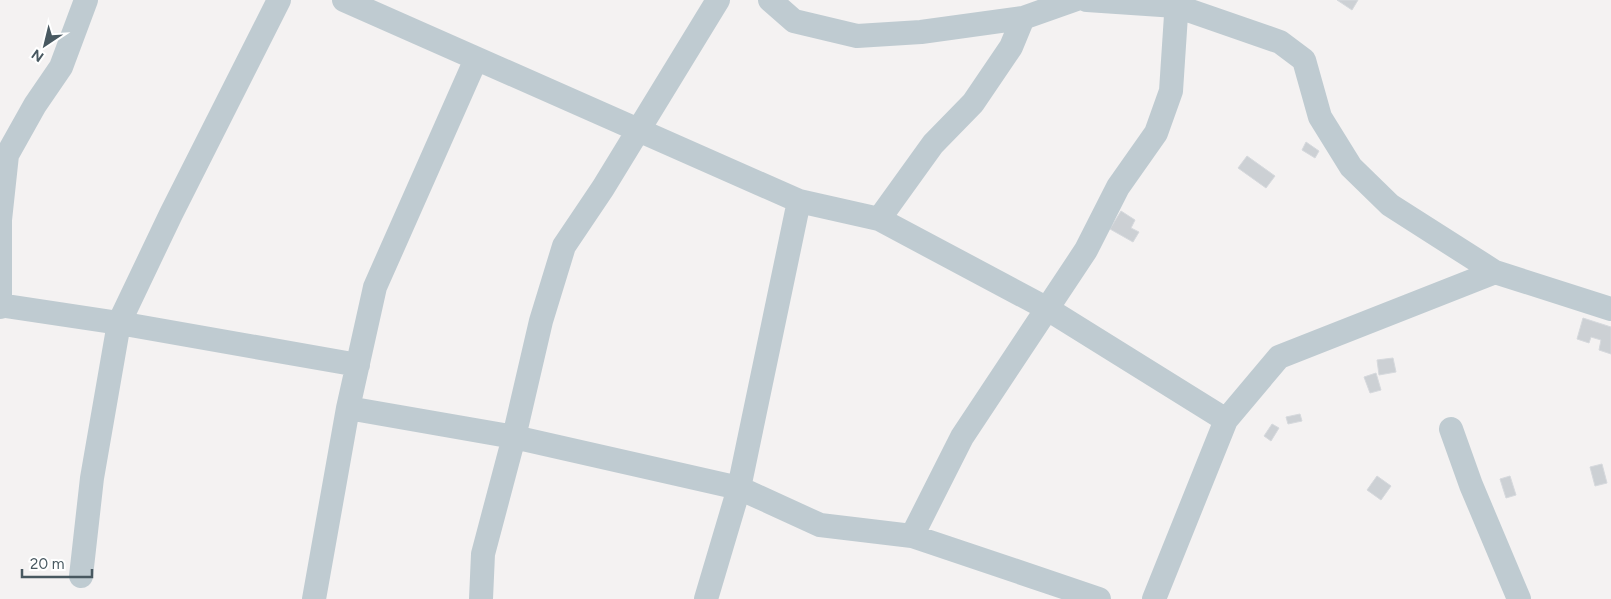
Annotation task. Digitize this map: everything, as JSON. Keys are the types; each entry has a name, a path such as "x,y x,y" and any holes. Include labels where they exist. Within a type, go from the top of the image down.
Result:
{"street":[{"path":"86,0 61,67 34,105 7,155 0,220 0,306 119,323 358,365"},
{"path":"81,576 92,478 119,323 171,214 279,0"},
{"path":"344,0 799,201 879,219 1046,308 1226,420"},
{"path":"481,599 483,554 514,437 541,321 564,246 603,188 718,0"},
{"path":"770,0 794,22 857,36 921,32 1023,18 1074,0"},
{"path":"1087,0 1177,3 1280,42 1304,60 1320,117 1351,167 1390,205 1494,272 1611,309"},
{"path":"912,536 962,437 1086,250 1118,187 1156,133 1171,91 1177,3"},
{"path":"879,219 933,144 973,103 1011,47 1023,18"},
{"path":"314,599 348,408 375,287 472,68"},
{"path":"706,599 739,488 799,201"},
{"path":"1154,599 1226,420 1279,357 1494,272"},
{"path":"348,408 514,437 739,488 820,525 912,536 1099,599"},
{"path":"1451,429 1471,485 1519,599"}],"building":[{"path":"1337,0 1358,0 1352,10"},
{"path":"1306,142 1319,151 1315,158 1302,150"},
{"path":"1247,156 1275,176 1266,188 1238,168"},
{"path":"1121,211 1135,220 1131,228 1139,232 1133,242 1110,229"},
{"path":"1583,318 1611,327 1611,354 1599,350 1601,340 1591,337 1589,343 1577,339"},
{"path":"1393,358 1396,372 1379,375 1377,360"},
{"path":"1376,373 1381,390 1370,393 1364,377"},
{"path":"1300,414 1302,421 1288,424 1286,417"},
{"path":"1272,424 1279,428 1271,441 1264,436"},
{"path":"1602,464 1607,483 1595,486 1590,467"},
{"path":"1377,476 1391,486 1381,500 1367,490"},
{"path":"1510,476 1516,495 1506,498 1500,479"}]}
